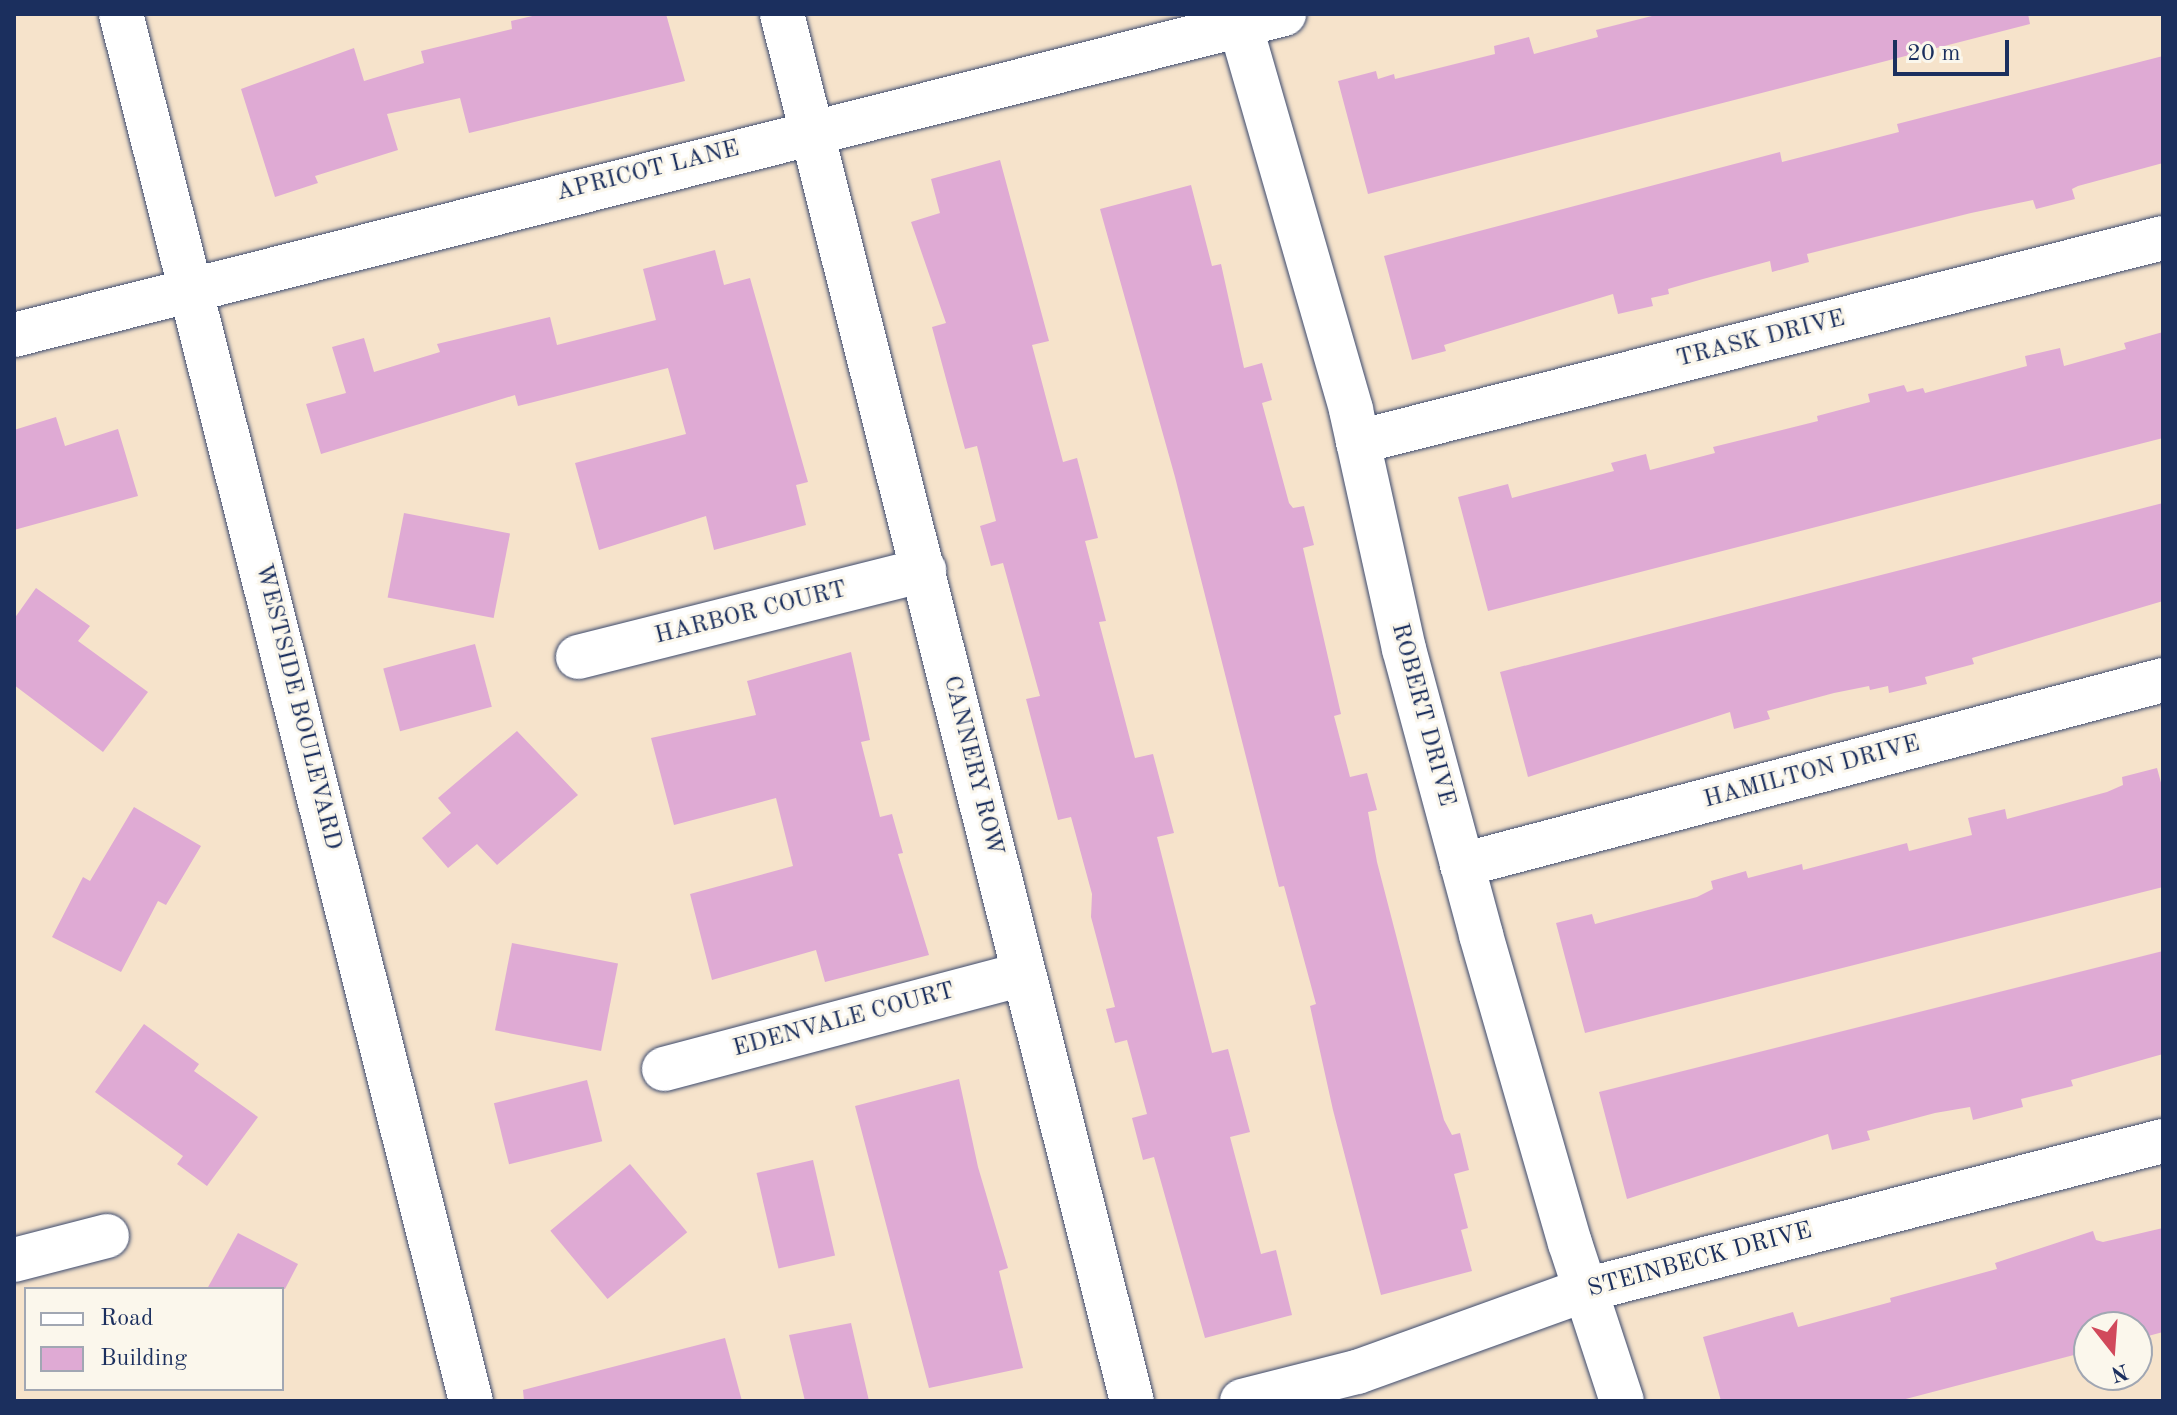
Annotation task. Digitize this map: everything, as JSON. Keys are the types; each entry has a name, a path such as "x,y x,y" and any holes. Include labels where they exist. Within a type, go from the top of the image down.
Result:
{"street":[{"name":"WESTSIDE BOULEVARD","path":"121,14 471,1401"},
{"name":"CANNERY ROW","path":"782,14 1132,1401"},
{"name":"APRICOT LANE","path":"14,335 1238,19 1284,14"},
{"name":"ROBERT DRIVE","path":"1238,19 1358,442 1404,649 1462,865 1585,1290 1622,1401"},
{"name":"TRASK DRIVE","path":"1358,442 2163,238"},
{"name":"HARBOR COURT","path":"578,657 924,570"},
{"name":"HAMILTON DRIVE","path":"1462,865 2163,680"},
{"name":"EDENVALE COURT","path":"664,1069 1024,974"},
{"name":"STEINBECK DRIVE","path":"1242,1401 1357,1372 1585,1290 2163,1141"},
{"path":"14,1260 107,1236"}],"building":[{"path":"541,14 666,14 685,81 469,133 460,98 387,114 398,150 315,176 318,183 275,197 241,89 354,48 364,81 424,63 421,51 512,29 511,21"},
{"path":"1660,14 2028,14 2030,24 1368,194 1338,81 1376,71 1378,79 1394,74 1395,79 1495,54 1494,46 1529,37 1534,54 1598,37 1596,30"},
{"path":"2163,56 2163,163 2078,186 2072,189 2075,199 2036,209 2033,200 1971,213 1807,254 1809,262 1772,272 1770,261 1668,289 1669,294 1651,298 1653,306 1618,314 1613,294 1444,345 1446,351 1412,360 1384,256 1780,152 1782,162 1899,132 1897,124"},
{"path":"1000,160 1049,341 1032,345 1063,462 1077,458 1098,538 1085,541 1106,621 1099,622 1135,758 1153,754 1174,833 1157,837 1212,1053 1228,1049 1250,1132 1230,1137 1261,1254 1276,1250 1292,1315 1205,1338 1154,1157 1143,1160 1132,1118 1147,1114 1127,1040 1115,1043 1106,1009 1115,1007 1091,917 1092,894 1071,817 1058,820 1026,699 1040,696 1003,563 991,566 980,526 996,521 977,446 965,449 932,327 946,323 911,222 940,213 931,179"},
{"path":"1191,185 1212,266 1221,264 1244,368 1262,363 1272,400 1262,403 1289,503 1293,508 1304,506 1314,545 1303,548 1341,714 1334,716 1350,777 1367,773 1377,810 1368,812 1377,862 1444,1120 1452,1135 1460,1133 1469,1170 1454,1174 1468,1228 1461,1230 1472,1271 1381,1295 1333,1110 1310,1006 1316,1004 1284,886 1279,887 1175,477 1100,209"},
{"path":"715,250 724,285 750,278 808,482 796,485 806,525 714,550 706,516 599,550 575,463 686,434 668,368 518,406 515,395 321,454 306,404 346,393 332,347 364,338 374,372 440,352 437,344 550,317 557,345 656,320 643,269"},
{"path":"2163,332 2163,438 1488,611 1458,497 1508,484 1512,498 1614,471 1611,463 1646,454 1650,470 1715,453 1713,447 1818,421 1817,416 1870,402 1868,394 1904,385 1907,392 1923,388 1925,393 2027,366 2025,356 2060,348 2064,366 2126,349 2124,343"},
{"path":"56,417 65,446 118,429 138,496 14,530 14,430"},
{"path":"2163,503 2163,601 1972,658 1974,664 1925,677 1927,684 1889,693 1888,686 1870,690 1869,686 1834,693 1767,711 1770,719 1734,729 1730,712 1528,777 1500,672"},
{"path":"404,513 510,534 494,618 388,597"},
{"path":"36,588 90,626 78,641 148,692 103,752 14,685 14,619"},
{"path":"475,644 492,707 400,731 383,669"},
{"path":"851,652 870,740 861,742 880,817 892,814 903,853 898,854 929,955 825,982 816,950 712,980 690,894 793,866 776,798 674,825 651,738 756,715 747,681"},
{"path":"517,731 578,795 497,865 477,844 448,868 422,838 451,813 438,798"},
{"path":"2157,768 2163,790 2163,887 1585,1033 1556,923 1592,914 1595,924 1697,897 1713,889 1711,881 1746,871 1748,878 1802,864 1803,870 1907,843 1909,851 1972,835 1968,818 2005,809 2007,819 2107,792 2123,785 2122,777"},
{"path":"134,807 201,846 166,905 158,901 121,972 52,937 83,877 90,881"},
{"path":"512,943 618,964 601,1051 495,1030"},
{"path":"2163,951 2163,1054 2071,1080 2073,1086 2021,1099 2023,1107 1973,1120 1970,1107 1935,1113 1867,1131 1870,1140 1832,1150 1828,1134 1627,1199 1599,1092"},
{"path":"144,1024 199,1064 194,1071 258,1117 207,1186 177,1164 183,1156 95,1092"},
{"path":"959,1079 978,1167 1008,1268 999,1271 1023,1368 929,1388 855,1106"},
{"path":"587,1080 602,1141 509,1164 494,1103"},
{"path":"813,1160 835,1255 779,1269 756,1173"},
{"path":"630,1164 687,1232 608,1299 550,1231"},
{"path":"2163,1228 2163,1332 2153,1335 2153,1311 2073,1311 2073,1355 1898,1401 1721,1401 1703,1337 1793,1312 1798,1327 1891,1302 1890,1298 1997,1269 1995,1263 2093,1231 2096,1240 2103,1242"},
{"path":"238,1233 298,1264 285,1289 208,1287"},
{"path":"851,1323 869,1401 805,1401 789,1335"},
{"path":"725,1338 742,1401 524,1401 523,1390"}]}
